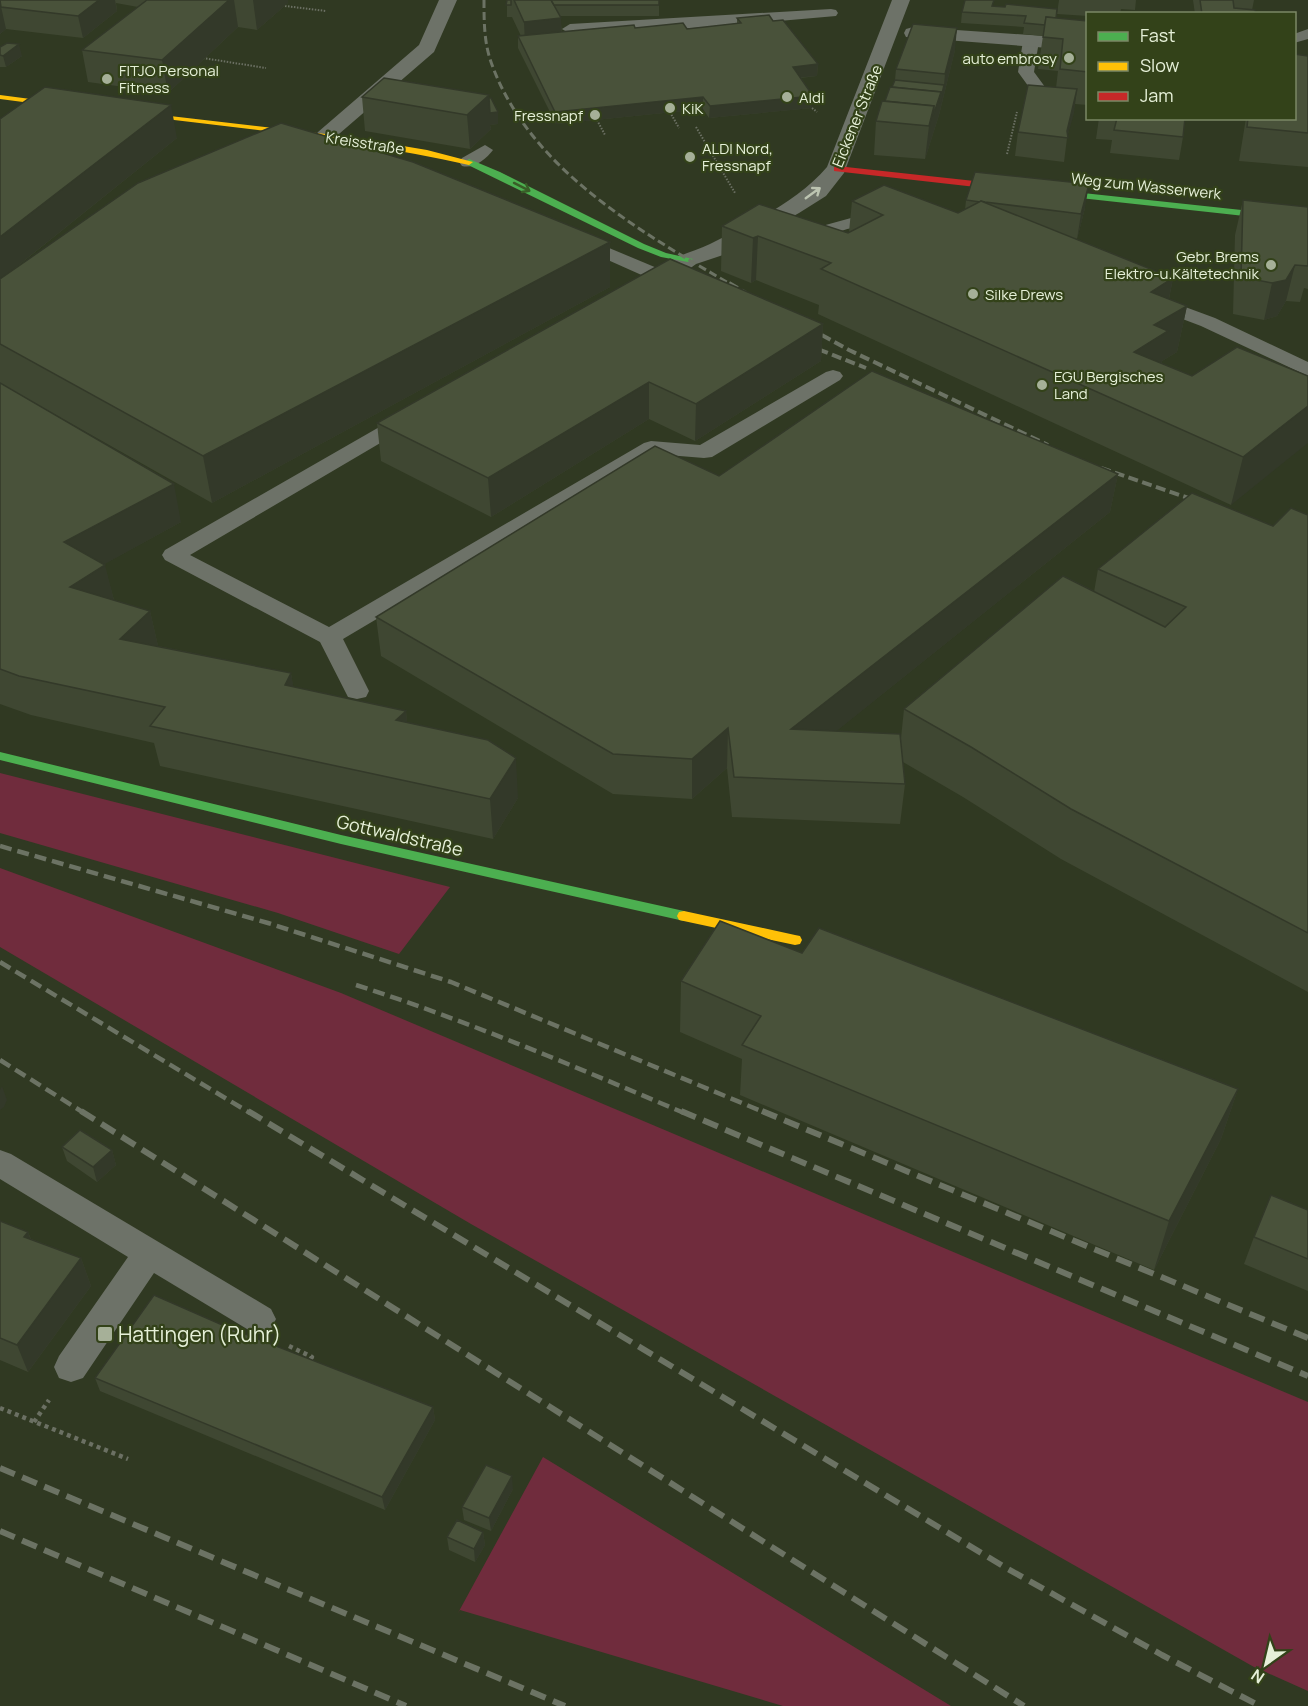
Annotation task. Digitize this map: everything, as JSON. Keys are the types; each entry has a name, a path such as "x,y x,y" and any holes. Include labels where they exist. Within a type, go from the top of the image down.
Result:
{"street":[{"path":"326,136 427,48 448,0"},
{"name":"Eickener Straße","path":"687,259 715,250 771,220 818,191 837,169 901,0"},
{"path":"890,32 1086,45"},
{"path":"0,97 82,107"},
{"path":"14,118 36,102"},
{"name":"Kreisstraße","path":"116,111 326,136 468,162 497,174 641,246 664,255 687,259"},
{"name":"Weg zum Wasserwerk","path":"837,169 1308,220"},
{"path":"666,275 687,259"},
{"name":"Gottwaldstraße","path":"0,756 145,794 477,872 795,940"}],"lane":[{"path":"570,28 713,22 831,13"},
{"path":"1031,41 1026,72 1040,91"},
{"path":"468,162 485,150"},
{"path":"771,220 810,235 822,251"},
{"path":"810,235 851,223 911,226"},
{"path":"567,236 666,275"},
{"path":"639,288 666,275"},
{"path":"1132,293 1208,322 1308,370"},
{"path":"1242,361 1262,348"},
{"path":"330,637 651,447 704,452 833,375"},
{"path":"357,692 330,637 173,555 425,409"},
{"path":"0,1163 148,1255 259,1320"},
{"path":"71,1367 148,1255"}],"path":[{"path":"285,6 326,11"},
{"path":"204,58 266,68"},
{"path":"999,187 1018,106"},
{"path":"812,108 817,112"},
{"path":"670,112 679,128"},
{"path":"597,120 605,135"},
{"path":"696,127 712,159 735,193"},
{"path":"0,1408 128,1460"}],"shaded area":[{"path":"0,773 450,887 399,954 278,913 0,833"},
{"path":"0,868 341,993 1308,1402 1308,1691 1254,1667 471,1224 0,947"},
{"path":"543,1457 951,1706 783,1706 460,1610 458,1613"}],"building":[{"path":"0,0 99,0 78,16 1,7"},
{"path":"147,0 229,0 162,60 82,50"},
{"path":"514,0 551,0 561,18 524,22"},
{"path":"551,0 659,0 659,5 554,5"},
{"path":"965,0 994,0 992,6 1005,7 1006,4 1057,9 1056,18 1046,17 1045,25 1024,23 1026,16 962,12"},
{"path":"1200,0 1233,0 1234,8 1255,10 1256,12 1202,12"},
{"path":"769,15 773,21 783,20 818,64 793,67 813,96 710,106 703,97 555,112 518,36 634,25 635,28 683,23 687,29 741,23 737,18"},
{"path":"1046,17 1086,21 1086,72 1060,69 1063,39 1043,37"},
{"path":"913,24 957,28 945,74 896,69"},
{"path":"7,43 19,44 3,56 0,55 0,47"},
{"path":"1296,54 1308,56 1308,133 1247,127 1248,120 1296,120"},
{"path":"384,78 489,95 467,115 362,97"},
{"path":"895,80 944,85 940,103 941,92 892,87"},
{"path":"1028,85 1077,89 1067,131 1068,138 1018,132"},
{"path":"45,87 171,105 0,237 0,119"},
{"path":"890,87 941,92 933,116 934,106 885,101"},
{"path":"489,98 491,98 498,112 490,113"},
{"path":"882,101 934,106 929,126 876,121"},
{"path":"1116,120 1185,120 1183,137 1114,130"},
{"path":"281,123 413,162 610,242 203,456 0,344 0,279 138,183"},
{"path":"975,172 1089,184 1081,214 966,200"},
{"path":"884,185 958,213 981,201 1173,278 1151,292 1187,306 1154,325 1168,331 1134,352 1192,376 1237,347 1308,376 1308,406 1243,457 821,269 831,263 758,236 753,238 722,226 759,204 848,233 883,215 852,201"},
{"path":"1243,200 1308,207 1308,266 1295,265 1286,280 1272,283 1241,277"},
{"path":"670,259 823,324 696,404 649,382 488,478 377,423"},
{"path":"872,371 1118,474 791,729 900,734 905,784 734,777 728,728 692,759 613,754 376,617 655,446 719,476"},
{"path":"0,383 174,484 64,542 105,565 70,587 150,611 120,639 291,673 285,685 406,711 396,720 488,740 516,758 490,799 150,726 165,707 19,676 0,669"},
{"path":"1192,493 1273,526 1291,508 1308,515 1308,933 1071,809 971,747 904,709 1063,576 1165,627 1186,607 1098,569"},
{"path":"720,921 802,953 819,928 1238,1089 1169,1221 742,1045 761,1016 681,981"},
{"path":"80,1130 112,1150 93,1167 62,1147"},
{"path":"1271,1195 1308,1210 1308,1259 1254,1237"},
{"path":"0,1221 28,1232 24,1237 81,1258 17,1345 0,1338"},
{"path":"154,1295 227,1327 433,1407 382,1497 95,1378"},
{"path":"486,1465 512,1476 489,1518 462,1507"},
{"path":"457,1520 483,1532 474,1549 447,1537"}],"railway":[{"path":"484,0 485,37 490,59 507,98 530,132 558,164 624,218 732,285"},
{"path":"729,283 746,293"},
{"path":"809,328 849,350 1048,445"},
{"path":"805,344 866,368"},
{"path":"1101,468 1203,503"},
{"path":"0,846 268,923 451,982 766,1113"},
{"path":"0,962 250,1113"},
{"path":"356,985 481,1029 684,1113"},
{"path":"0,1060 84,1113"},
{"path":"81,1111 1024,1706"},
{"path":"248,1111 1008,1569 1162,1655 1260,1706"},
{"path":"681,1111 1308,1376"},
{"path":"762,1111 1308,1338"},
{"path":"0,1468 565,1706"},
{"path":"0,1531 406,1706"}],"traffic: fast":[{"path":"469,162 641,246 664,255 688,259"},
{"path":"1083,196 1308,220"},
{"path":"0,756 341,840 684,916"}],"traffic: slow":[{"path":"0,97 69,106"},
{"path":"130,113 343,138 469,162"},
{"path":"684,916 795,940"}],"traffic: jam":[{"path":"837,169 1083,196"}],"place":[{"name":"auto embrosy","path":"1069,58"},
{"name":"FITJO Personal Fitness","path":"107,79"},
{"name":"Aldi","path":"787,97"},
{"name":"KiK","path":"670,108"},
{"name":"Fressnapf","path":"595,115"},
{"name":"ALDI Nord, Fressnapf","path":"690,157"},
{"name":"Gebr. Brems Elektro-u.Kältetechnik","path":"1271,265"},
{"name":"Silke Drews","path":"973,294"},
{"name":"EGU Bergisches Land","path":"1042,385"},
{"name":"Hattingen (Ruhr)","path":"105,1334"}]}
